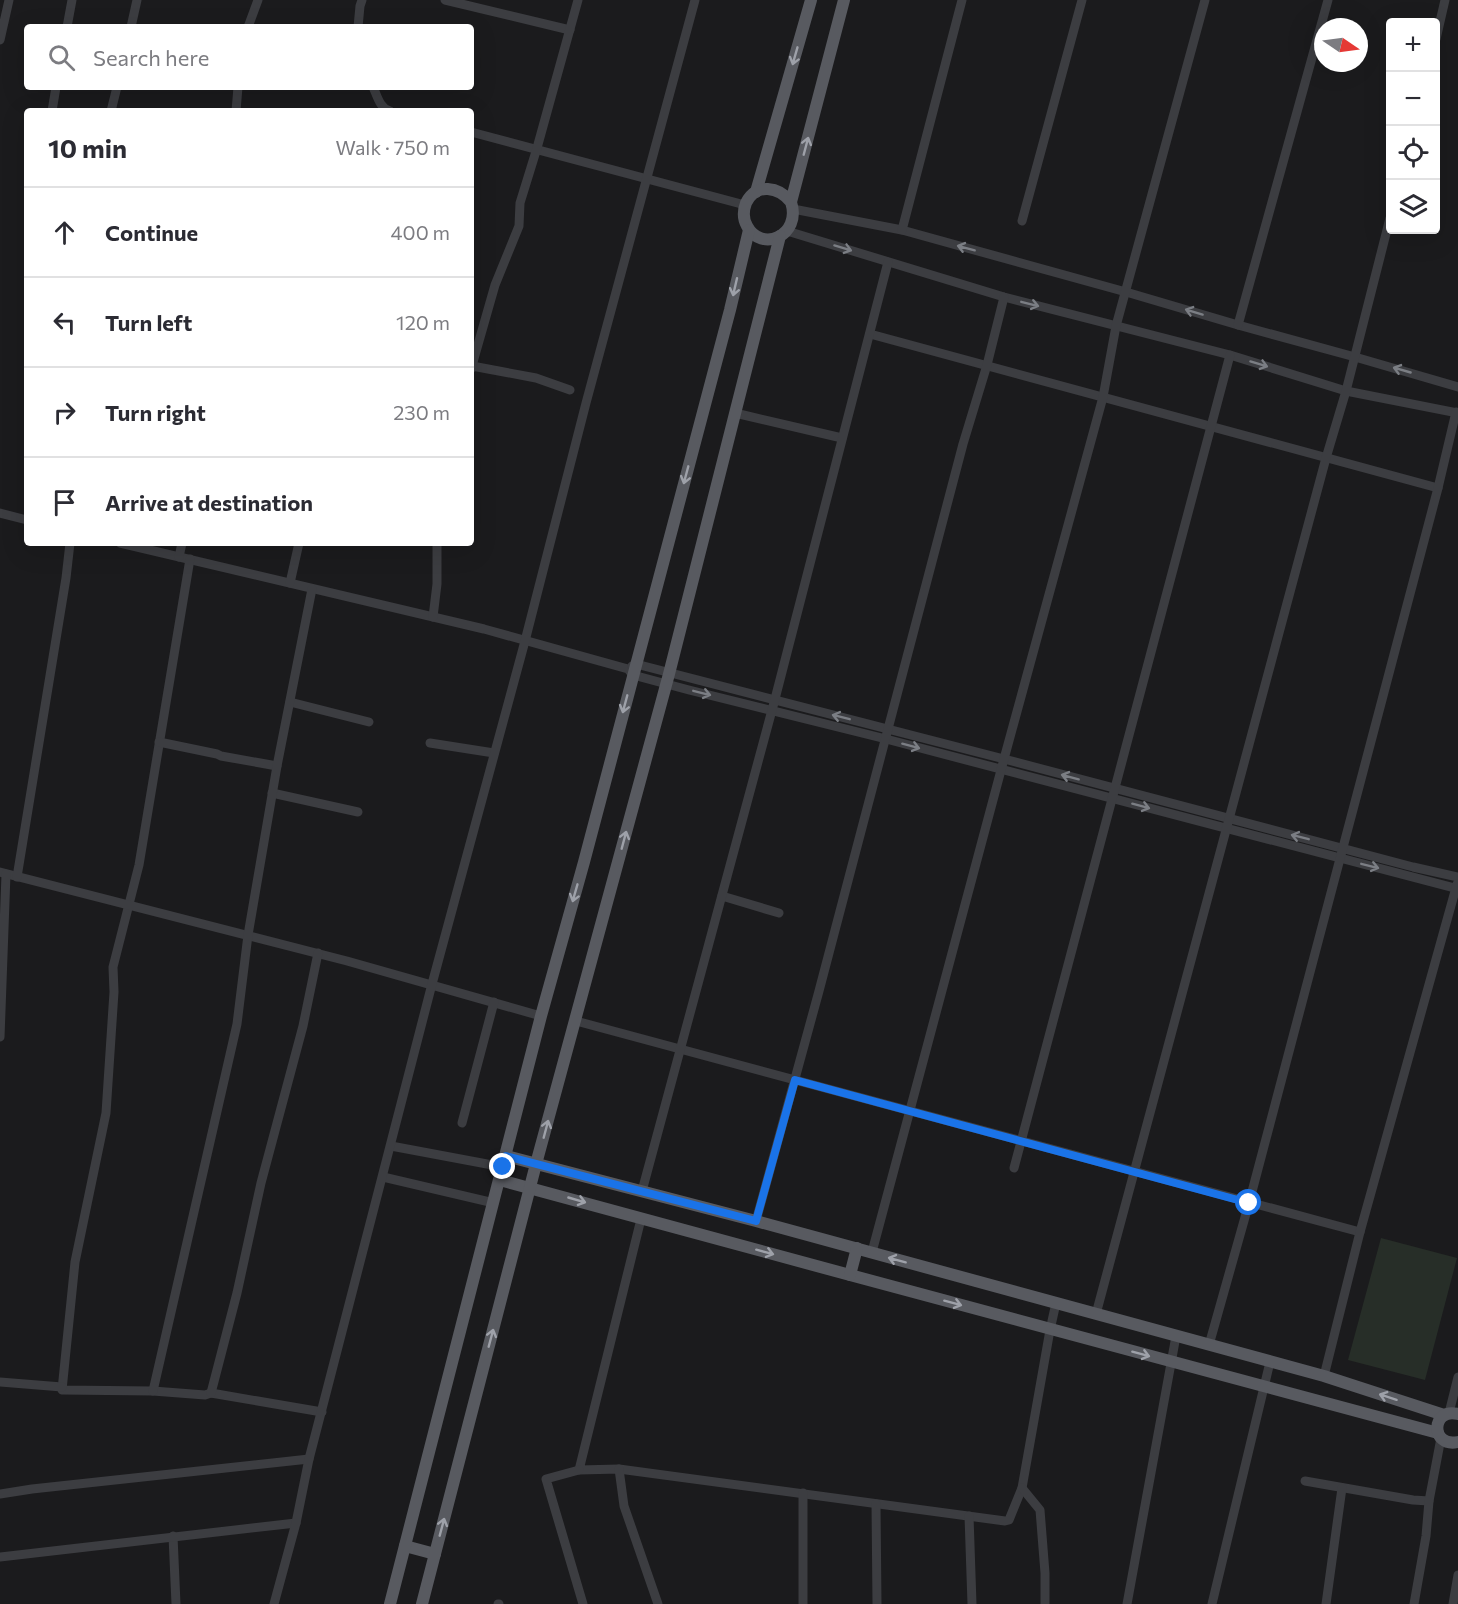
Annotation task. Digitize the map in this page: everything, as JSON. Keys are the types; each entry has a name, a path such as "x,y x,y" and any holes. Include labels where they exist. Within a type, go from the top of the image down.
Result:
{"main road":[{"path":"756,192 811,0"},
{"path":"792,206 784,195 776,190 766,189 756,192 745,205 743,213 745,222 755,236 763,239 772,239 784,234 792,225 794,217 792,206 844,0"},
{"path":"390,1604 541,1016 584,862 632,669 730,310 749,230"},
{"path":"422,1604 536,1164 668,679 735,413 784,234"},
{"path":"504,1161 536,1164 872,1252 1324,1376 1450,1414"},
{"path":"500,1180 1264,1387 1439,1436 1448,1443 1458,1442"},
{"path":"850,1275 857,1248"},
{"path":"1439,1436 1438,1423 1450,1414"},
{"path":"405,1546 435,1554"}],"street":[{"path":"0,40 9,0"},
{"path":"68,24 72,0"},
{"path":"132,24 137,0"},
{"path":"249,24 258,0"},
{"path":"358,24 362,0"},
{"path":"445,0 471,3 570,30"},
{"path":"474,357 495,285 519,225 520,203 578,0"},
{"path":"274,1604 296,1523 309,1459 432,984 695,0"},
{"path":"902,230 962,0"},
{"path":"1022,221 1082,0"},
{"path":"872,1252 1103,397 1116,326 1205,0"},
{"path":"1238,325 1328,0"},
{"path":"1440,22 1445,0"},
{"path":"52,108 56,90"},
{"path":"112,108 116,90"},
{"path":"236,108 238,90"},
{"path":"375,90 385,108"},
{"path":"474,133 745,205"},
{"path":"792,206 902,230 1458,387"},
{"path":"784,234 1004,297 1230,355 1346,391 1457,412 1249,1203 1209,1345"},
{"path":"1096,1314 1346,391 1386,234"},
{"path":"642,1191 775,699 888,262"},
{"path":"756,1221 1004,297"},
{"path":"870,334 1438,488"},
{"path":"1014,1168 1230,355"},
{"path":"474,368 536,378 570,390"},
{"path":"735,413 842,438"},
{"path":"0,513 24,519"},
{"path":"17,877 70,546"},
{"path":"133,546 433,617 668,679 775,699 1004,759 1114,794"},
{"path":"179,557 181,546"},
{"path":"290,584 298,546"},
{"path":"433,617 437,584 437,546"},
{"path":"62,1387 75,1262 106,1113 114,992 113,967 139,865 190,559"},
{"path":"153,1391 237,1024 248,935 272,793 312,589"},
{"path":"668,679 689,690 1001,769 1114,794 1229,824 1340,858 1457,883"},
{"path":"290,702 369,722"},
{"path":"159,742 277,766"},
{"path":"430,743 494,753"},
{"path":"272,793 358,812"},
{"path":"1229,824 1343,848 1413,867 1457,883"},
{"path":"0,1037 3,873 318,953 541,1016"},
{"path":"1324,1376 1360,1232 1457,883"},
{"path":"722,896 779,913"},
{"path":"211,1393 237,1293 261,1183 303,1026 318,953"},
{"path":"462,1123 494,1002"},
{"path":"576,1021 1360,1232"},
{"path":"391,1146 504,1161"},
{"path":"383,1177 494,1203"},
{"path":"579,1470 641,1219"},
{"path":"583,1604 546,1479 579,1470 619,1468 1009,1520 1022,1488 1056,1303"},
{"path":"1127,1604 1176,1336"},
{"path":"1212,1604 1270,1362"},
{"path":"1450,1414 1458,1377"},
{"path":"0,1382 62,1387 62,1390 153,1391 205,1395 211,1393 322,1412"},
{"path":"1414,1604 1426,1536 1439,1436"},
{"path":"0,1494 309,1459"},
{"path":"619,1468 624,1506 658,1604"},
{"path":"1305,1481 1429,1501"},
{"path":"1022,1488 1040,1510 1045,1604"},
{"path":"1326,1604 1342,1488"},
{"path":"803,1493 803,1604"},
{"path":"876,1504 877,1604"},
{"path":"969,1516 972,1604"},
{"path":"0,1557 296,1523"},
{"path":"173,1536 176,1604"},
{"path":"1453,1604 1458,1575"}],"shaded area":[{"path":"1381,1238 1457,1258 1425,1380 1348,1360"}],"route":[{"path":"503,1167 506,1156 756,1221 795,1080 1249,1203"}]}
